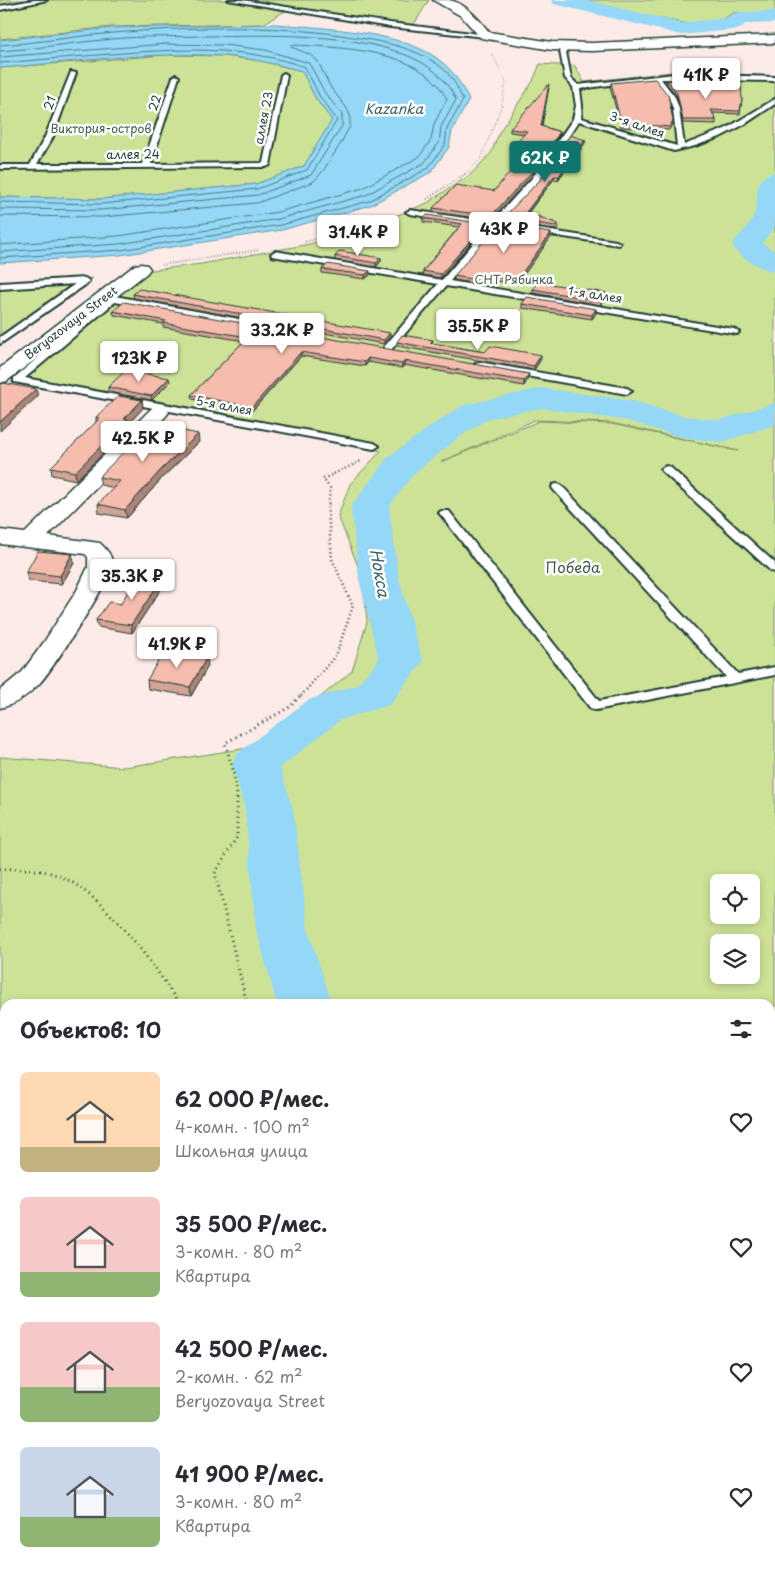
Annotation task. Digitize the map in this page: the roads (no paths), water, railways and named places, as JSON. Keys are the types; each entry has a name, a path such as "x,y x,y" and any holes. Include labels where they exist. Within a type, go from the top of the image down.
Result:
{"street":[{"path":"439,0 472,18 485,35 568,47 711,43 775,38"},
{"name":"Beryozovaya Street","path":"0,377 108,298 141,269"},
{"path":"30,541 159,412"},
{"path":"0,537 92,548 99,555 100,567 89,590 31,678 5,699 0,700"}],"lane":[{"path":"0,8 44,0"},
{"path":"231,0 376,24 485,35"},
{"path":"285,8 286,0"},
{"path":"387,349 494,224 535,180 577,120 579,106 576,87 568,78 563,51 568,47"},
{"name":"21","path":"32,167 49,137 73,73"},
{"name":"аллея 23","path":"266,165 284,75"},
{"path":"576,87 674,76 775,79"},
{"name":"22","path":"146,166 176,77"},
{"name":"3-я аллея","path":"577,120 592,122 674,149 681,148 672,96 656,77"},
{"path":"681,148 693,145 755,116 775,101"},
{"name":"аллея 24","path":"0,167 266,165"},
{"path":"410,212 616,244"},
{"name":"1-я аллея","path":"274,254 734,332"},
{"path":"0,286 85,281 0,341"},
{"path":"108,298 299,333"},
{"name":"5-я аллея","path":"108,298 17,380 374,446"},
{"path":"474,364 627,391"},
{"path":"666,469 775,569"},
{"path":"557,487 735,679"},
{"path":"445,513 596,706 775,671"}],"water":[{"name":"Kazanka","path":"276,24 340,30 386,38 427,52 443,63 458,80 469,100 452,131 449,147 431,172 371,205 282,230 120,255 0,263 0,197 101,199 256,184 304,166 332,120 316,99 302,71 282,66 224,56 168,55 0,68 0,40 113,28"}],"waterway":[{"name":"Нокса","path":"561,0 681,29 732,24 740,18 775,17"},
{"name":"Нокса","path":"775,180 773,181 767,218 746,245 775,263"},
{"name":"Нокса","path":"303,999 282,929 269,809 255,764 324,710 373,695 401,662 379,579 370,507 400,466 450,428 476,412 542,398 633,411 680,426 722,431 775,413"}],"park label":[{"name":"Виктория-остров","path":"101,129"},
{"name":"СНТ Рябинка","path":"514,280"},
{"name":"Победа","path":"573,568"}]}
